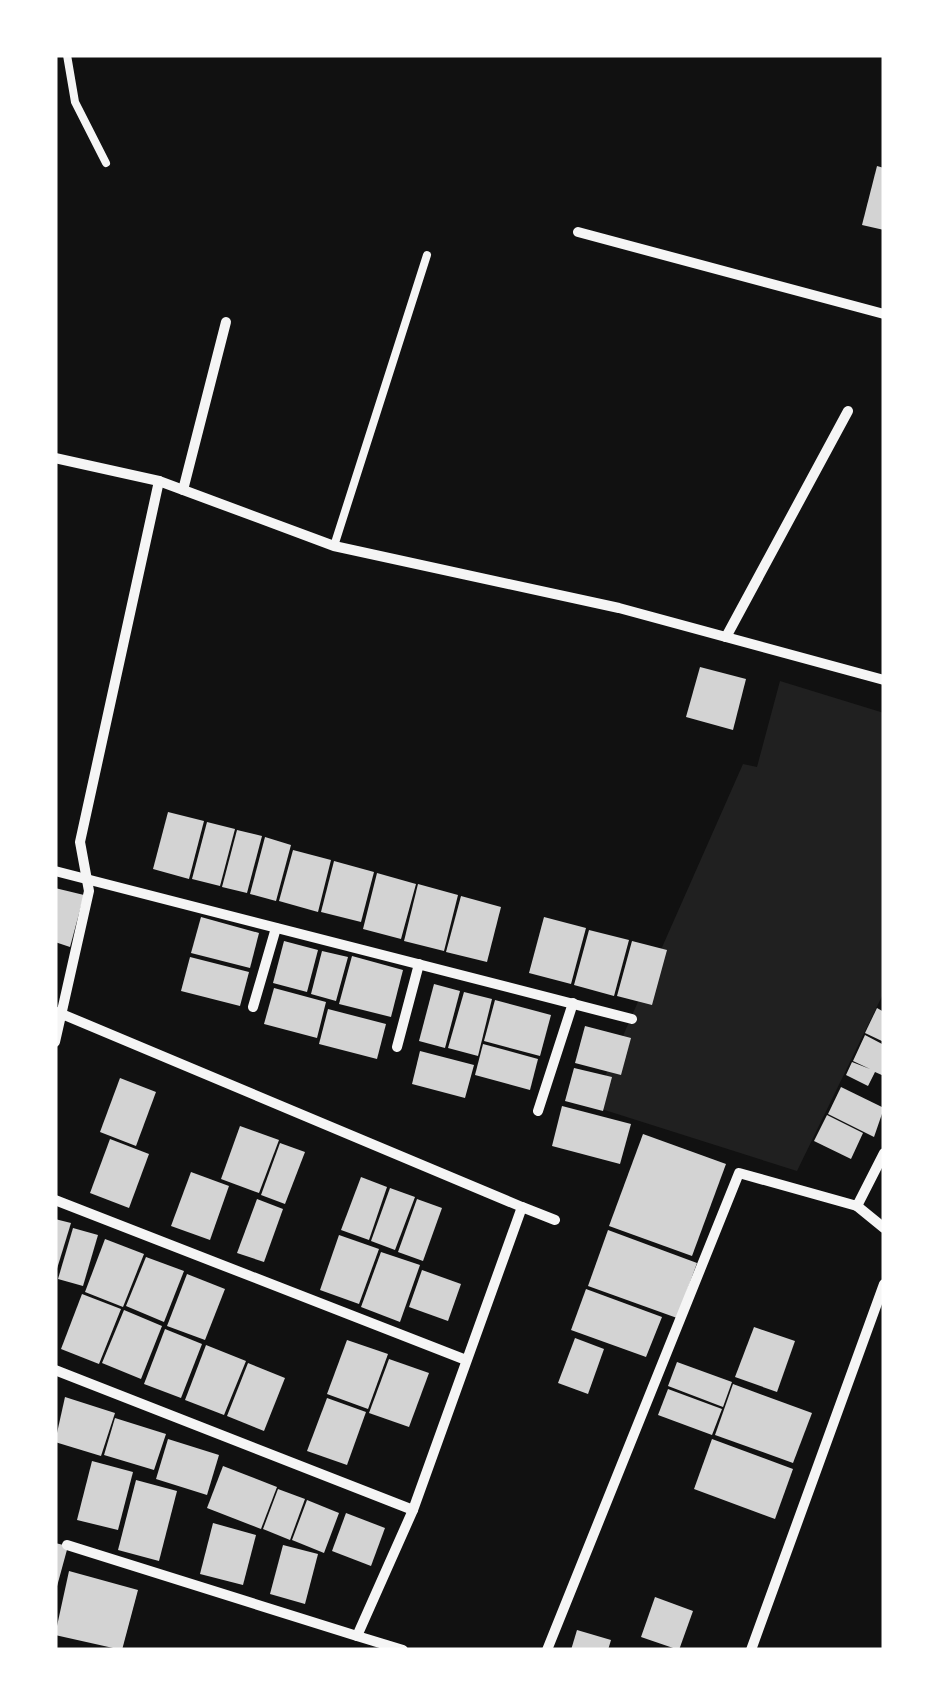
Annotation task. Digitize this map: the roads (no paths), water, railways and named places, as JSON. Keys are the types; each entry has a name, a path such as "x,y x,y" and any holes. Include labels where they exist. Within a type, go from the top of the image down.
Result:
{"street":[{"path":"578,232 884,314"},
{"path":"183,490 226,322"},
{"path":"726,638 848,411"},
{"path":"55,458 159,481 334,546 620,608 884,680"},
{"path":"55,1042 58,1012 88,879 80,842 159,481"},
{"path":"55,871 632,1018"},
{"path":"253,1007 276,928"},
{"path":"397,1046 419,964"},
{"path":"538,1111 573,1004"},
{"path":"58,1012 555,1220"},
{"path":"856,1206 884,1153"},
{"path":"547,1650 739,1173 856,1206 884,1228"},
{"path":"55,1200 466,1360"},
{"path":"357,1636 413,1510 522,1207"},
{"path":"751,1650 884,1284"},
{"path":"55,1370 413,1510"},
{"path":"67,1546 402,1650"}],"lane":[{"path":"67,55 74,102 106,162"},
{"path":"334,546 426,255"}]}
